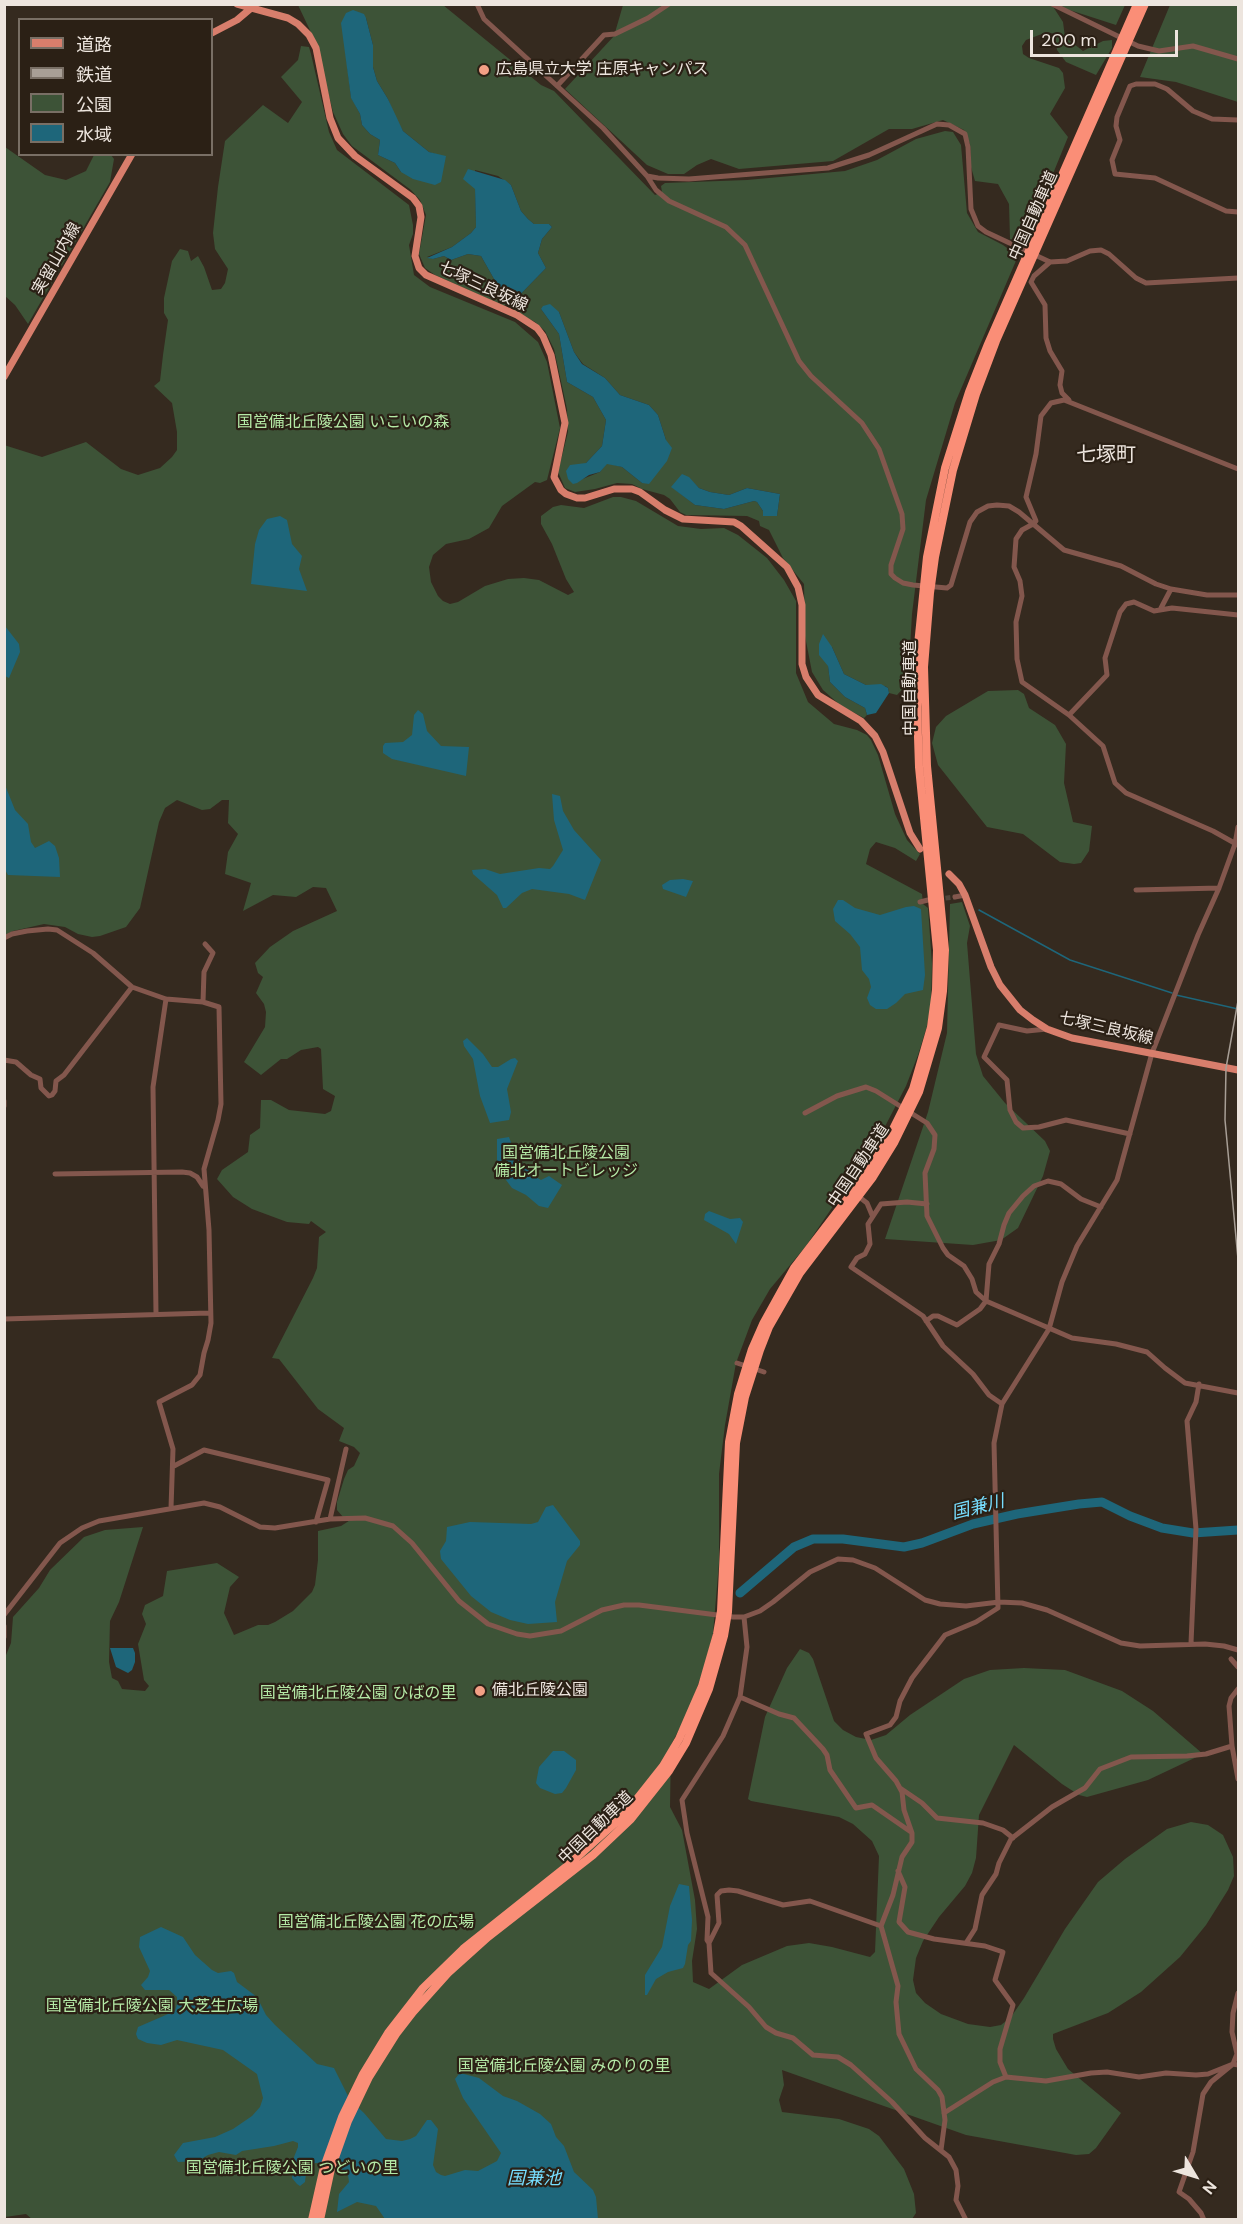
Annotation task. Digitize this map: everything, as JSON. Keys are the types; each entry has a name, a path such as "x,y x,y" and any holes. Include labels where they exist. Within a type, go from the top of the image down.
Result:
{"highway":[{"name":"中国自動車道","path":"727,1588 729,1442 738,1394 752,1349 762,1323 794,1268 867,1173 888,1139 913,1089 931,1027 936,990 937,950 919,767 918,645 927,557 945,468 969,392 988,344 1137,4"},
{"name":"中国自動車道","path":"312,2220 328,2168 356,2095 388,2033 423,1988 442,1968 483,1932 589,1849 619,1820 645,1790 674,1748 692,1713 721,1635 727,1588 736,1443 745,1397 760,1350 774,1318 800,1273 873,1177 894,1143 919,1092 938,1028 945,950 927,766 924,667 933,566 953,470 972,404 996,341 1145,4"},
{"name":"中国自動車道","path":"320,2220 328,2168"}],"main road":[{"name":"七塚三良坂線","path":"237,4 288,18 309,35 316,48 330,118 338,138 355,156 413,198 419,206 421,217 415,256 419,268 435,280 517,315 537,328 543,336 551,355 565,423 554,477 561,490 577,498 585,498 614,489 632,489 683,519 734,522 741,525 787,567 798,587 802,604 802,664 806,677 818,695 861,721 875,736 883,752 910,833 920,849"},
{"path":"213,32 237,20 254,7"},
{"name":"実留山内線","path":"4,377 131,156"},
{"name":"七塚三良坂線","path":"949,874 965,895 1000,986 1020,1010 1047,1029 1072,1038 1239,1070"}],"street":[{"path":"477,4 484,19 603,128 647,176 656,190 669,201 726,228 745,245 800,361 811,376 862,423 879,449 902,514 903,529 891,565 891,574 903,583 947,588 953,582 966,532 977,512 988,506 1009,506 1064,550 1121,566 1171,589 1207,595 1239,595"},
{"path":"557,86 604,35 615,34 648,18 669,4"},
{"path":"1052,4 1138,46 1159,51 1193,46 1239,59"},
{"path":"1239,120 1212,119 1193,111 1167,89 1155,84 1136,84 1130,86 1117,117 1116,126 1120,140 1112,160 1115,174 1155,178 1226,211 1239,212"},
{"path":"647,176 689,179 828,168 869,155 937,124 949,125 965,134 968,147 971,209 978,226 986,232 1050,262 1067,261 1090,251 1101,250 1109,254 1136,278 1146,283 1239,279"},
{"path":"1050,262 1034,276 1031,285 1045,305 1046,338 1050,351 1062,371 1060,385 1062,393 1075,404"},
{"path":"1237,845 1213,831 1126,793 1115,783 1103,746 1069,715 1022,682 1016,622 1022,596 1020,581 1014,567 1016,539 1022,530 1036,521 1026,497 1036,454 1041,416 1051,404 1064,400 1239,469"},
{"path":"1161,608 1171,589"},
{"path":"1069,715 1107,675 1105,658 1120,612 1126,604 1134,602 1154,610 1161,608 1239,615"},
{"path":"1013,1838 1003,1830 983,1823 937,1818 915,1797 900,1788 876,1758 866,1734 890,1725 896,1718 900,1701 912,1678 945,1635 976,1622 998,1608 994,1443 1002,1404 1049,1329 1062,1282 1077,1246 1118,1180 1152,1053 1198,935 1237,845 1239,827"},
{"path":"1136,890 1219,888"},
{"path":"955,897 965,895"},
{"path":"920,902 928,900"},
{"path":"4,939 12,934 27,931 57,930 93,953 132,987 166,999 203,1002 219,1007 221,1092 218,1120 204,1169 209,1230 209,1334 200,1375 192,1385 159,1402 173,1449 171,1508"},
{"path":"203,1002 204,972 213,953 205,944"},
{"path":"4,1060 16,1062 40,1079 41,1088 49,1096 52,1095 56,1081 64,1075 132,987"},
{"path":"156,1314 153,1087 166,999"},
{"path":"1047,1029 1027,1031 999,1025 984,1057 1007,1080 1010,1110 1016,1122 1023,1128 1039,1127 1066,1120 1130,1134"},
{"path":"805,1113 837,1096 866,1087 927,1123 934,1135 934,1149 925,1173 927,1216 943,1248 948,1255 964,1266 972,1279 976,1292 986,1301 1072,1338 1138,1348 1147,1352 1185,1383 1239,1393"},
{"path":"4,1101 4,1106"},
{"path":"55,1174 190,1173 200,1179 205,1190"},
{"path":"926,1320 938,1316 957,1325 980,1310 986,1301 989,1264 999,1244 1004,1225 1009,1213 1029,1190 1042,1182 1061,1184 1081,1199 1101,1207"},
{"path":"845,1186 867,1203 872,1215"},
{"path":"927,1204 885,1202 881,1204 872,1215 867,1227 870,1244 865,1254 857,1258 851,1267 926,1320 943,1346 973,1374 989,1395 1002,1404"},
{"path":"4,1319 209,1313"},
{"path":"737,1363 764,1372"},
{"path":"1191,1643 1196,1529 1187,1421 1196,1402 1199,1384"},
{"path":"330,1519 346,1449"},
{"path":"174,1466 204,1450 328,1480 316,1522"},
{"path":"4,1615 54,1550 72,1534 99,1521 204,1503 212,1504 260,1527 275,1528 330,1519 365,1518 393,1526 412,1543 459,1601 488,1624 530,1636 561,1631 602,1610 624,1605 639,1605 714,1616 744,1617 760,1611 810,1572 838,1559 853,1560 875,1568 926,1600 940,1604 966,1606 999,1602 1022,1603 1047,1610 1121,1643 1140,1647 1191,1643 1239,1650"},
{"path":"744,1617 747,1647 740,1697 723,1736 682,1800 687,1833 708,1917 707,1940 711,1973 749,2007 766,2027 793,2038 813,2055 838,2057 892,2102 925,2138 955,2165 958,2180 956,2200 966,2220"},
{"path":"4,1626 4,1637"},
{"path":"1231,1659 1239,1667"},
{"path":"1239,1689 1231,1698 1229,1706 1232,1746 1239,1779"},
{"path":"740,1697 794,1718 823,1749 827,1755 830,1770 856,1808 872,1805 912,1833"},
{"path":"966,1944 975,1929 982,1895 993,1881 1002,1856 1013,1838 1052,1807 1085,1788 1100,1770 1131,1758 1206,1754 1232,1746"},
{"path":"900,1788 912,1833 912,1842 902,1857 893,1894 881,1926 898,1986 896,2002 899,2034 916,2069 938,2090 942,2097 944,2113 941,2150"},
{"path":"898,1871 905,1887 900,1922 903,1928 914,1935 985,1946 1003,1952 995,1980 1013,2005 1000,2049 1000,2062 1006,2077"},
{"path":"709,1943 719,1923 717,1895 721,1891 729,1890 783,1905 810,1901 881,1926"},
{"path":"1204,2220 1189,2199 1179,2192 1193,2152 1203,2094 1211,2082 1236,2064 1237,2054 1232,2032 1233,2013 1239,1993"},
{"path":"944,2113 993,2082 1006,2077 1046,2081 1107,2072 1139,2077 1166,2073 1208,2074 1236,2064"}],"green space":[{"path":"298,5 443,5 541,85 554,91 655,195 662,192 661,186 665,183 747,180 845,171 877,160 916,139 945,131 953,132 961,145 967,213 978,232 1018,256 955,403 926,500 912,614 908,683 897,695 889,693 885,686 866,685 844,674 832,647 828,666 830,682 845,697 865,708 867,715 864,718 840,705 823,690 812,672 805,636 804,584 783,558 769,530 760,526 759,521 747,516 686,515 680,512 664,495 632,484 617,483 575,492 565,488 558,472 568,432 567,409 554,349 545,331 535,322 514,311 516,308 512,303 546,268 538,253 542,239 552,227 549,224 534,224 528,219 521,211 511,185 498,176 475,170 476,227 452,247 427,257 433,259 444,256 451,260 468,254 481,256 498,286 508,296 506,300 508,302 504,306 435,275 425,268 419,254 426,215 420,200 411,190 352,146 343,134 333,112 316,43","holes":["366,18 373,45 373,67 377,81 395,117 403,131 429,152 441,156 401,172 395,163 378,155 380,140 362,125 360,114 351,97 345,47","541,309 559,312 574,352 583,364 605,378 620,395 649,405 658,415 666,440 642,483 622,467 607,463 600,472 580,480 586,463 602,446 606,420 593,397 567,382 559,334","689,478 699,488 710,492 729,495 747,488 780,494 777,516 763,511 754,501 724,509 695,505 672,487"]},
{"path":"623,5 1052,5 1063,22 1065,37 1083,51 1103,41 1112,40 1112,48 1096,75 1066,62 1057,50 1055,34 1047,32 1026,40 1022,46 1023,54 1029,58 1059,68 1063,73 1065,88 1050,114 1068,137 1025,242 1010,239 1009,204 998,184 975,181 971,167 970,144 964,130 943,120 912,129 889,129 833,161 739,169 711,159 684,174 668,174 647,165 565,89 614,36"},
{"path":"1054,5 1125,5 1116,25"},
{"path":"1170,5 1238,5 1238,102 1176,82 1140,77"},
{"path":"301,46 309,47 329,132 337,150 409,205 413,234 409,245 414,275 430,287 515,322 538,342 547,362 560,428 547,480 540,483 535,482 502,506 489,528 469,539 446,544 433,555 429,567 431,582 438,596 450,604 458,602 485,586 508,579 524,578 539,580 568,595 574,592 541,524 541,516 553,507 561,505 584,508 613,497 621,497 636,501 678,526 701,529 724,528 738,535 767,558 796,601 796,673 808,702 834,724 857,730 871,740 878,755 895,814 907,840 920,854 916,861 895,848 876,842 870,849 866,864 922,894 923,904 928,908 932,964 931,1006 918,1055 906,1086 878,1140 806,1246 770,1289 752,1320 736,1363 719,1474 719,1563 713,1633 705,1665 689,1710 671,1745 670,1807 682,1830 695,1900 697,1929 692,1961 693,1982 709,1989 742,1965 787,1946 809,1943 870,1957 875,1952 879,1856 872,1841 853,1824 839,1817 748,1799 765,1717 787,1668 800,1649 809,1653 813,1659 834,1721 843,1730 856,1737 871,1740 886,1735 910,1715 964,1679 990,1670 1024,1668 1065,1670 1122,1691 1153,1711 1203,1754 1148,1780 1087,1797 1079,1795 1062,1784 1014,1745 979,1815 976,1858 972,1873 965,1886 939,1917 923,1941 916,1958 913,1980 916,1993 925,2003 941,2014 968,2024 990,2027 1001,2025 1011,2017 1065,1929 1098,1882 1167,1829 1191,1822 1208,1825 1223,1835 1233,1857 1234,1876 1228,1890 1206,1925 1180,1957 1141,1992 1108,2013 1053,2034 1056,2049 1068,2069 1121,2113 1096,2148 1089,2154 1076,2155 966,2135 782,2070 784,2085 779,2100 782,2112 839,2119 869,2129 879,2136 904,2169 914,2194 916,2213 912,2219 33,2220 26,2214 5,2217 4,1660 11,1643 13,1617 39,1588 50,1570 84,1537 105,1530 143,1527 119,1602 110,1621 109,1662 112,1678 118,1681 122,1689 145,1691 149,1686 144,1680 138,1644 146,1624 142,1614 145,1605 163,1596 167,1571 217,1563 239,1577 230,1587 224,1613 234,1635 258,1625 268,1625 293,1611 312,1592 315,1585 318,1531 341,1526 355,1517 343,1517 337,1510 337,1502 348,1470 354,1466 360,1453 354,1447 339,1441 344,1428 318,1409 279,1359 272,1358 313,1278 317,1268 319,1237 326,1232 311,1221 309,1224 287,1222 252,1209 233,1197 217,1179 222,1170 248,1152 250,1135 260,1128 261,1100 271,1100 289,1110 325,1114 331,1111 335,1096 323,1089 321,1049 318,1047 301,1050 287,1059 281,1059 261,1075 244,1062 265,1027 264,1004 256,993 263,977 258,973 255,963 270,947 293,931 337,911 326,888 313,887 296,897 273,895 243,911 251,883 225,874 228,852 238,834 228,823 229,800 222,800 210,809 202,810 177,800 165,808 159,822 140,908 126,927 92,937 78,934 65,927 44,924 5,935 4,445 42,457 86,442 121,469 138,475 160,468 172,457 177,450 177,432 172,403 154,386 160,381 168,320 164,313 164,298 172,261 180,249 188,251 191,261 198,256 212,290 221,289 225,283 228,269 215,249 213,233 225,141 263,105 288,123 302,102 281,77 298,60"},
{"path":"5,147 45,175 66,180 86,171 94,156 112,156 114,159 110,182 28,324 15,305 5,296"},
{"path":"1018,690 1024,694 1029,708 1055,725 1066,744 1064,783 1073,822 1092,826 1089,851 1081,863 1060,862 1023,834 987,827 938,765 932,743 936,727 946,716 988,691"},
{"path":"962,902 970,926 967,943 976,1054 983,1076 1005,1103 1045,1141 1050,1151 1043,1176 1018,1228 1001,1240 973,1245 885,1239 928,1112 947,1033 950,904"}],"water":[{"path":"353,10 364,14 366,18 373,45 373,67 377,81 403,131 429,152 446,156 441,182 435,185 413,179 401,172 395,163 378,155 380,140 362,125 360,114 351,98 341,23 346,13"},
{"path":"468,169 505,180 511,185 521,211 528,219 534,224 549,224 552,227 542,239 538,253 546,268 512,303 506,300 508,296 498,286 481,256 468,254 451,260 444,256 427,258 452,247 476,227 475,189 463,179"},
{"path":"550,304 559,312 574,352 582,364 605,378 620,395 649,405 658,415 666,440 672,448 667,461 649,484 642,483 622,467 607,464 600,472 589,475 577,483 573,484 568,479 566,471 570,465 586,463 602,446 606,420 593,397 567,382 559,334 541,309"},
{"path":"682,474 689,477 699,488 710,492 729,495 747,488 780,494 777,516 763,516 763,511 754,501 724,509 695,505 671,487"},
{"path":"280,516 287,520 292,544 302,556 299,569 307,591 251,584 255,544 259,530 267,519"},
{"path":"5,626 19,644 20,652 9,678 5,676"},
{"path":"823,634 832,647 844,674 866,685 881,684 888,688 889,693 876,713 867,715 865,708 845,697 830,682 828,666 819,655 819,644"},
{"path":"418,710 423,714 427,731 441,746 469,747 466,776 392,759 383,753 385,743 403,742 412,735 414,715"},
{"path":"5,785 15,810 28,824 31,842 35,848 49,841 55,846 59,858 60,877 8,875 4,868"},
{"path":"552,794 560,796 563,811 574,830 601,860 585,900 569,894 532,889 522,893 506,908 503,908 497,895 473,874 472,870 485,869 500,874 539,868 550,869 563,850 554,820"},
{"path":"670,880 693,881 686,897 663,889 662,885"},
{"path":"838,900 843,900 855,908 880,915 906,907 914,906 921,909 925,975 923,990 905,994 887,1009 876,1009 870,1005 867,998 871,987 869,979 862,970 860,947 850,934 835,921 833,909"},
{"path":"467,1038 492,1067 498,1067 515,1058 518,1061 507,1089 511,1112 509,1120 490,1123 480,1096 473,1059 464,1046 463,1041"},
{"path":"509,1137 516,1156 534,1176 541,1180 549,1176 562,1185 548,1208 539,1206 526,1195 512,1188 497,1168 497,1139"},
{"path":"709,1211 730,1219 740,1218 743,1222 736,1244 729,1234 704,1220 705,1214"},
{"path":"553,1505 580,1541 580,1545 567,1561 555,1602 557,1622 528,1624 491,1612 471,1596 441,1559 440,1551 446,1541 447,1527 470,1522 531,1524 538,1522 546,1507"},
{"path":"110,1648 133,1648 135,1662 132,1670 128,1673 116,1667"},
{"path":"553,1751 564,1751 576,1760 576,1770 566,1788 562,1793 555,1794 540,1788 536,1783 539,1767"},
{"path":"679,1884 689,1886 692,1920 691,1941 688,1945 685,1964 683,1968 668,1972 656,1979 645,1995 645,1975 662,1947 670,1906"},
{"name":"国兼池","path":"161,1927 183,1937 195,1955 212,1970 218,1973 231,1971 234,1973 237,1982 257,1997 266,2015 275,2025 317,2064 334,2068 350,2100 386,2139 402,2141 410,2139 416,2136 427,2120 431,2120 438,2129 433,2165 436,2172 441,2175 465,2170 478,2171 497,2161 501,2153 463,2098 455,2079 459,2074 479,2078 503,2096 540,2114 551,2124 556,2137 564,2146 574,2172 593,2190 598,2219 385,2219 376,2206 357,2202 337,2212 339,2194 349,2182 348,2175 334,2162 315,2163 306,2174 305,2182 300,2186 292,2178 294,2157 298,2147 298,2143 293,2141 242,2151 236,2155 219,2152 198,2161 178,2162 174,2155 183,2143 215,2137 233,2129 252,2116 260,2107 263,2098 257,2074 223,2050 177,2040 161,2045 138,2039 136,2034 138,2027 175,2011 177,2004 177,1997 169,1990 145,1990 141,1985 150,1971 139,1947 140,1937"}],"waterway":[{"path":"979,910 1070,960 1172,993"},
{"path":"1176,995 1238,1009"},
{"name":"国兼川","path":"740,1593 794,1547 813,1539 843,1539 904,1547 922,1543 973,1524 1079,1504 1102,1502 1162,1528 1193,1533 1238,1530"}],"tunnel":[{"path":"938,899 955,897"}],"railway":[{"path":"1238,1001 1226,1068 1225,1120 1238,1259"}],"place":[{"name":"広島県立大学 庄原キャンパス","path":"484,70"},
{"name":"備北丘陵公園","path":"480,1691"}],"district":[{"name":"七塚町","path":"1106,456"}],"park label":[{"name":"国営備北丘陵公園 いこいの森","path":"343,423"},
{"name":"国営備北丘陵公園 備北オートビレッジ","path":"566,1163"},
{"name":"国営備北丘陵公園 ひばの里","path":"358,1694"},
{"name":"国営備北丘陵公園 花の広場","path":"376,1923"},
{"name":"国営備北丘陵公園 大芝生広場","path":"152,2007"},
{"name":"国営備北丘陵公園 みのりの里","path":"564,2067"},
{"name":"国営備北丘陵公園 つどいの里","path":"292,2169"}]}
